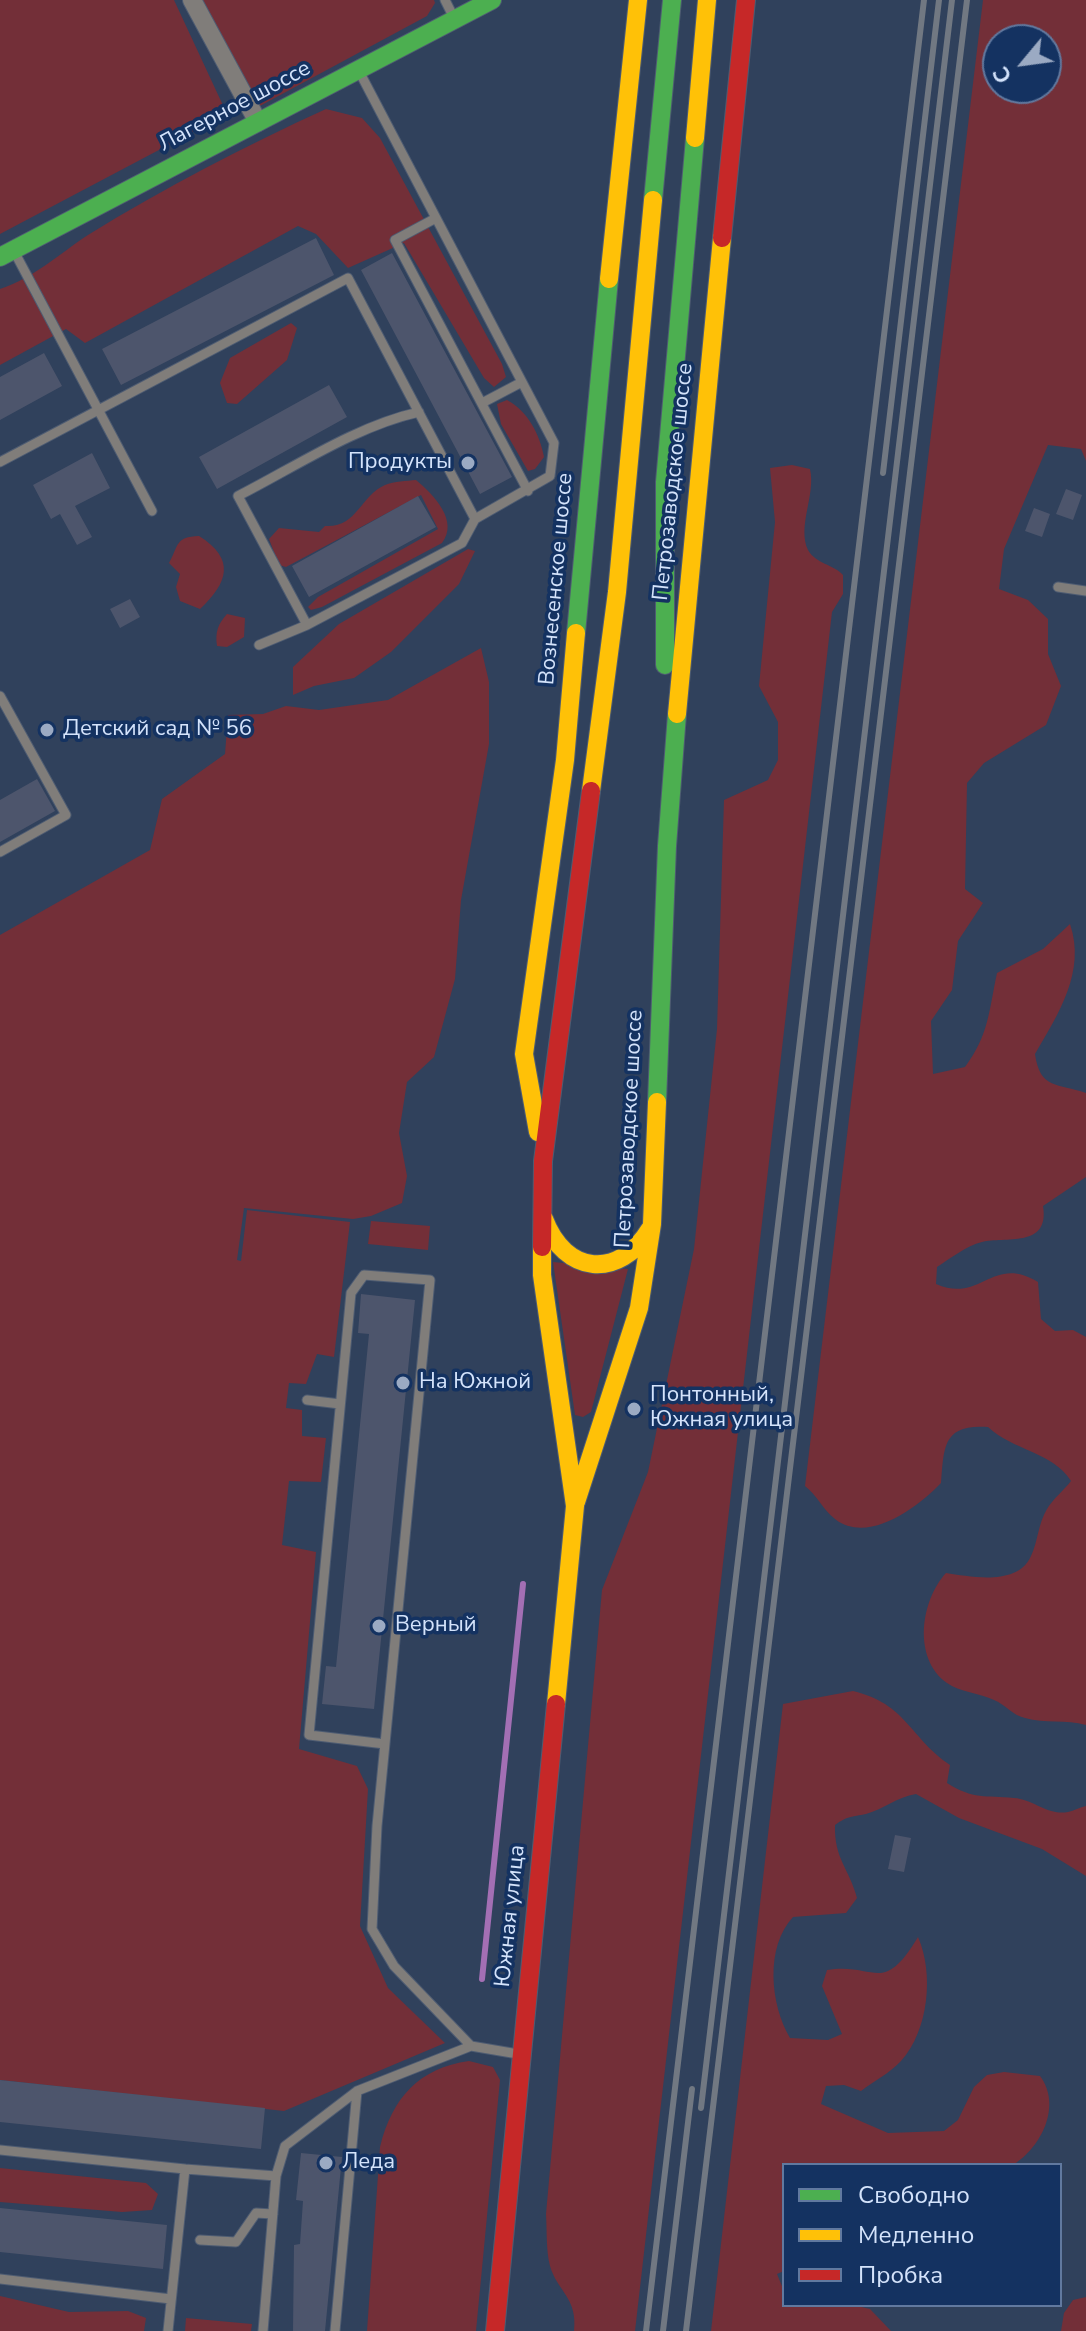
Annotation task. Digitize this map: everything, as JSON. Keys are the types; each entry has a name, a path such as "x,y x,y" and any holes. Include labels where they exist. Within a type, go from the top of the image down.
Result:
{"main road":[{"name":"Лагерное шоссе","path":"7,253 492,0"},
{"name":"Вознесенское шоссе","path":"543,1161 524,1054 565,760 624,118 638,0"},
{"name":"Петрозаводское шоссе","path":"575,1506 542,1275 543,1161 617,592 672,0"},
{"path":"667,846 665,482 707,0"},
{"name":"Петрозаводское шоссе","path":"575,1506 639,1308 652,1224 667,846 687,588 746,0"},
{"path":"543,1210 549,1236 557,1247 567,1256 591,1265 618,1262 630,1256 640,1247 652,1224"},
{"name":"Южная улица","path":"495,2331 575,1506"}],"street":[{"path":"192,0 258,122"}],"lane":[{"path":"445,0 455,19"},
{"path":"259,645 307,625 462,543 475,519 550,476 554,443 358,70"},
{"path":"436,218 395,240 528,491"},
{"path":"7,253 98,410 152,511"},
{"path":"0,462 348,278 475,519"},
{"path":"482,403 522,382"},
{"path":"307,625 238,496 400,416 419,412"},
{"path":"1058,587 1086,591"},
{"path":"0,696 66,815 0,852"},
{"path":"385,1744 309,1735 351,1293 364,1275 430,1280 385,1744 372,1929 394,1966 471,2046"},
{"path":"307,1400 340,1404"},
{"path":"263,2331 276,2176 285,2146 357,2091 471,2046 521,2055"},
{"path":"335,2331 357,2091"},
{"path":"0,2150 276,2176"},
{"path":"168,2331 185,2169"},
{"path":"200,2240 236,2242 256,2213 273,2214"},
{"path":"0,2279 171,2299"}],"shaded area":[{"path":"0,0 174,0 227,114 0,234"},
{"path":"199,0 434,0 435,3 427,16 258,107"},
{"path":"983,0 1086,0 1086,461 1081,449 1048,445 1004,549 999,589 1028,600 1048,619 1048,654 1061,686 1046,725 984,763 967,783 965,889 983,903 958,941 952,990 931,1021 933,1074 965,1067 984,1033 997,973 1043,949 1070,924 1075,958 1068,991 1035,1054 1037,1066 1046,1080 1086,1093 1086,1177 1043,1206 1040,1229 1033,1235 970,1246 937,1267 936,1284 951,1289 964,1288 1009,1273 1022,1275 1038,1282 1041,1319 1055,1331 1073,1330 1086,1337 1086,1725 1025,1718 994,1700 952,1686 936,1672 925,1644 926,1613 937,1584 946,1573 1005,1576 1025,1566 1047,1509 1071,1481 1063,1471 988,1427 973,1427 962,1429 949,1440 943,1458 941,1483 892,1520 862,1528 848,1526 835,1519 805,1486"},
{"path":"326,109 362,118 380,138 502,364 506,377 494,387 484,378 404,243 348,268 316,234 298,226 85,343 66,329 0,365 0,289 35,272 88,235 175,184"},
{"path":"291,323 297,328 287,360 237,404 227,403 220,383 230,358"},
{"path":"507,400 527,417 539,440 544,457 535,469 528,471 501,424 497,404"},
{"path":"792,465 810,469 811,489 805,521 808,550 815,558 843,575 843,594 832,612 635,2331 574,2331 573,2310 550,2266 546,2214 602,1590 648,1472 694,1249 717,1029 724,800 768,780 778,760 778,722 759,686 775,522 770,468"},
{"path":"416,480 437,501 446,517 447,535 442,543 311,610 308,607 318,597 438,529 421,495 286,567 279,565 269,539 279,528 319,532 325,526 344,522 385,485"},
{"path":"199,536 219,553 224,571 217,590 200,609 180,601 176,587 180,574 169,563 182,540"},
{"path":"468,549 475,551 459,584 391,652 354,678 314,686 293,695 293,667 339,624"},
{"path":"227,614 245,618 244,637 227,647 217,646 218,628"},
{"path":"481,648 489,682 489,744 461,900 455,979 434,1057 407,1082 399,1133 407,1176 402,1203 371,1216 353,1219 244,1208 237,1260 241,1261 247,1210 350,1222 334,1357 317,1354 306,1384 289,1383 286,1408 302,1410 302,1436 326,1438 321,1482 289,1481 282,1545 316,1552 299,1749 357,1766 368,1789 360,1926 388,1988 445,2043 284,2111 0,2080 0,935 150,850 162,799 225,754 228,715 263,714 286,706 319,710 388,700"},
{"path":"371,1221 430,1226 428,1250 368,1244"},
{"path":"553,1262 628,1269 591,1412 583,1417 575,1415"},
{"path":"853,1691 871,1697 897,1713 950,1765 947,1783 956,1788 980,1796 1021,1799 1061,1813 1086,1806 1086,1876 1042,1849 959,1818 916,1794 873,1812 843,1820 835,1825 835,1837 857,1898 846,1913 793,1917 778,1944 774,1960 775,1993 790,2038 828,2040 842,2034 822,1986 827,1970 886,1972 906,1955 918,1937 923,1951 926,2001 918,2034 910,2048 897,2065 861,2091 844,2085 826,2086 821,2104 888,2133 944,2131 958,2120 974,2087 987,2075 1004,2072 1040,2076 1046,2087 1049,2112 1046,2125 1033,2148 1016,2163 782,2163 782,2272 777,2274 782,2286 782,2307 862,2307 870,2309 891,2331 711,2331 783,1704"},
{"path":"469,2061 493,2067 500,2080 476,2331 367,2331 380,2147 385,2130 400,2100 422,2078 436,2070"},
{"path":"0,2168 146,2183 158,2194 152,2210 122,2212 0,2202"},
{"path":"0,2296 69,2312 128,2311 146,2318 144,2331 0,2331"},
{"path":"1086,2297 1086,2331 1061,2331 1064,2313 1073,2300"},
{"path":"186,2318 252,2324 251,2331 185,2331"}],"building":[{"path":"316,238 334,275 121,385 102,349"},
{"path":"392,253 512,477 480,494 361,270"},
{"path":"44,353 62,386 0,420 0,377"},
{"path":"329,385 347,417 217,489 199,457"},
{"path":"92,453 110,488 75,506 92,537 77,545 60,514 51,519 33,485"},
{"path":"1066,489 1082,495 1073,520 1056,514"},
{"path":"418,496 436,527 309,597 292,566"},
{"path":"1034,508 1050,514 1042,537 1025,531"},
{"path":"130,599 140,617 120,628 110,609"},
{"path":"37,779 55,811 0,842 0,800"},
{"path":"361,1294 415,1300 374,1709 322,1704 326,1666 336,1667 369,1334 358,1333"},
{"path":"895,1835 911,1838 904,1872 888,1869"},
{"path":"0,2080 265,2108 261,2149 0,2122"},
{"path":"301,2153 342,2157 325,2331 293,2331 294,2245 300,2244 303,2201 296,2200"},
{"path":"0,2208 167,2225 163,2269 0,2252"}],"waterway":[{"path":"482,1979 523,1584"}],"railway":[{"path":"646,2331 924,0"},
{"path":"883,473 939,0"},
{"path":"701,2108 952,0"},
{"path":"686,2331 967,0"},
{"path":"663,2331 692,2089"}],"traffic: fast":[{"path":"0,257 492,0"},
{"path":"653,200 672,0"},
{"path":"665,665 665,482 695,138"},
{"path":"576,633 609,279"},
{"path":"657,1102 667,846 677,714"}],"traffic: slow":[{"path":"609,279 638,0"},
{"path":"695,138 707,0"},
{"path":"591,791 617,592 653,200"},
{"path":"677,714 722,238"},
{"path":"538,1132 524,1054 565,760 576,633"},
{"path":"576,1502 639,1308 652,1224 657,1102"},
{"path":"544,1219 553,1238 565,1251 593,1264 608,1263 623,1257 637,1246 650,1229"},
{"path":"542,1247 542,1275 575,1506 556,1704"}],"traffic: jam":[{"path":"722,238 746,0"},
{"path":"542,1247 543,1161 591,791"},
{"path":"495,2331 556,1704"}],"place":[{"name":"Продукты","path":"468,463"},
{"name":"Детский сад № 56","path":"47,730"},
{"name":"На Южной","path":"403,1383"},
{"name":"Понтонный, Южная улица","path":"634,1409"},
{"name":"Верный","path":"379,1626"},
{"name":"Леда","path":"326,2163"}]}
